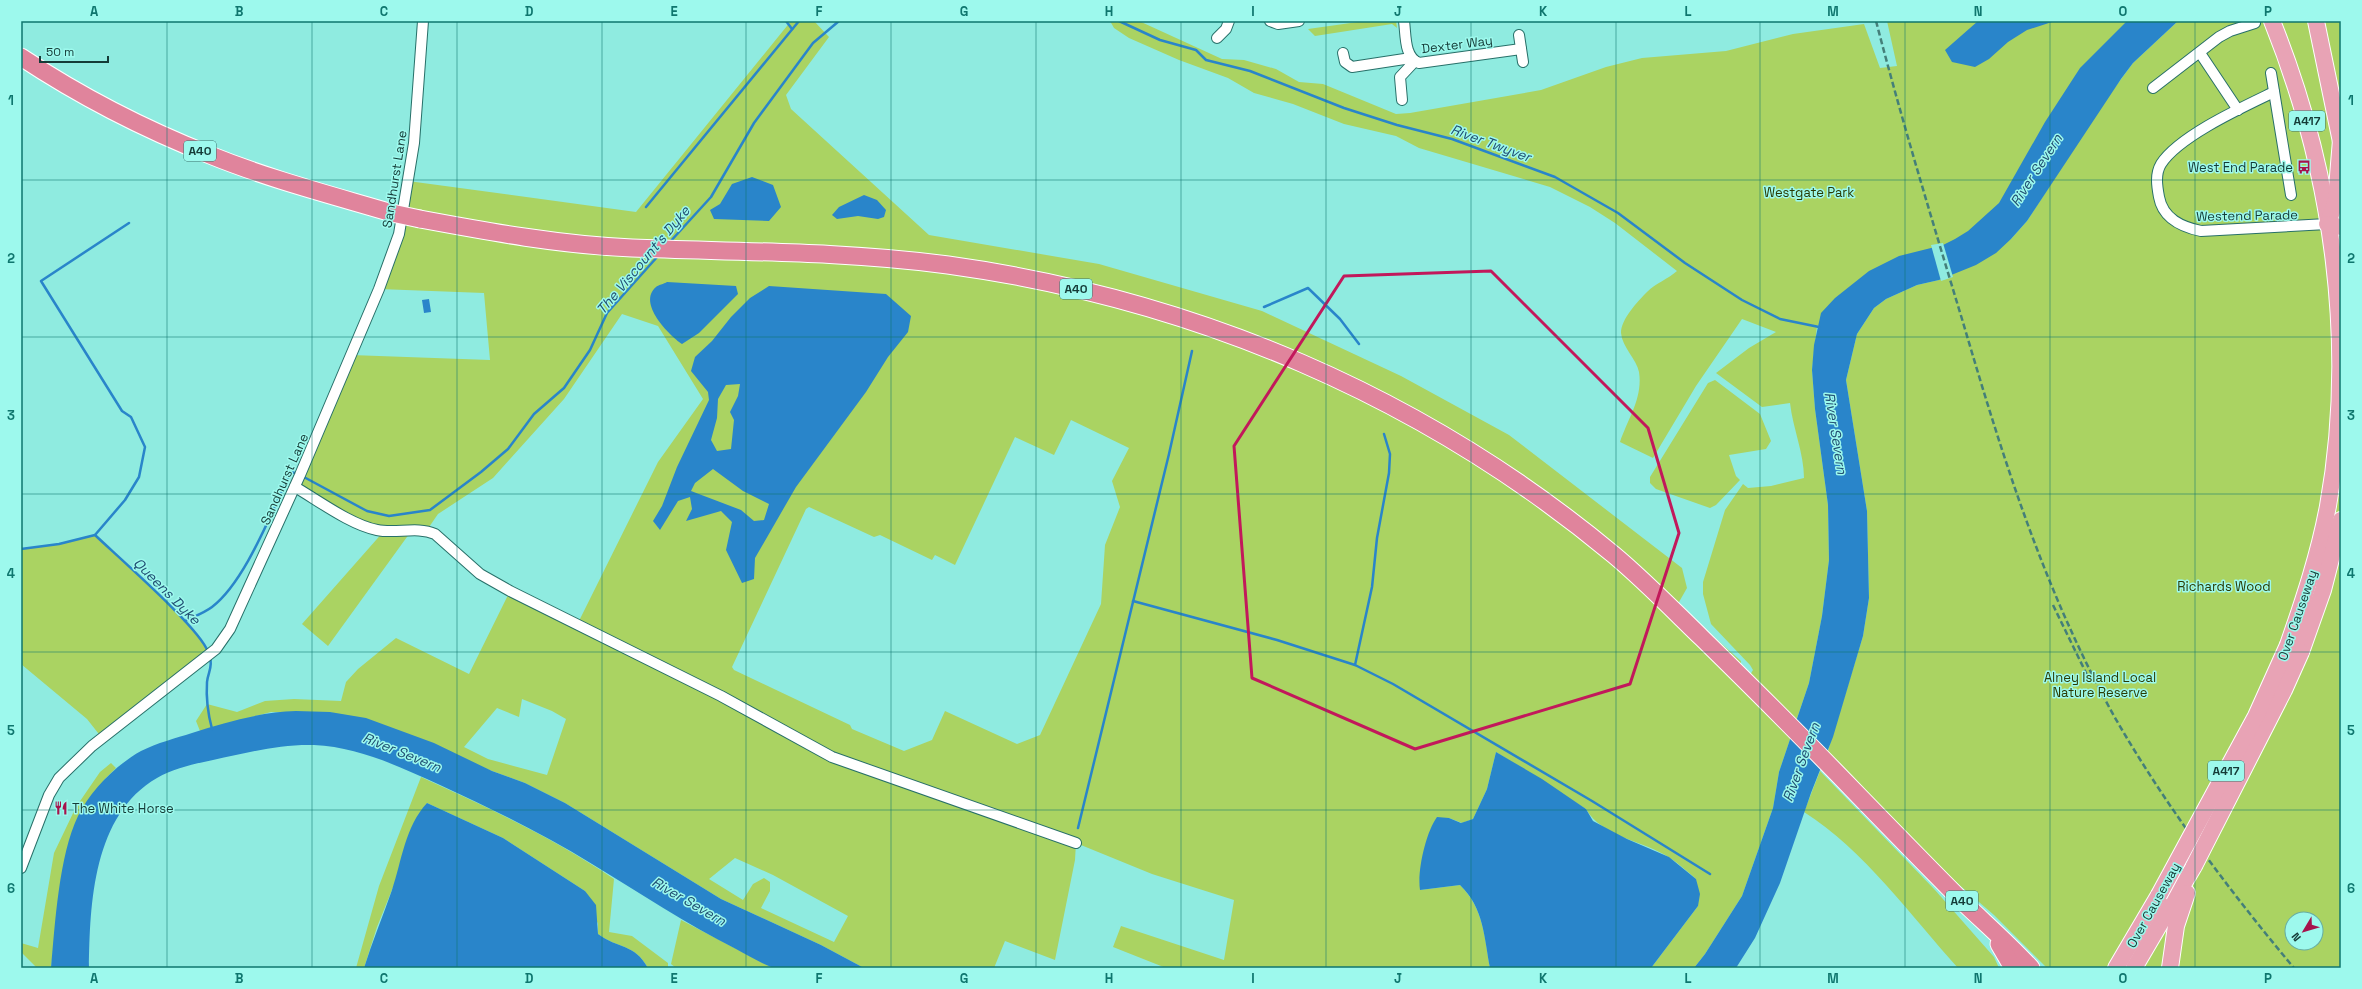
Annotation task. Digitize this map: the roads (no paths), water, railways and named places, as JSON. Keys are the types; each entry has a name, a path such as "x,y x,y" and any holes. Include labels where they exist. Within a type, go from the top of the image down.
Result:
{"highway":[{"name":"A40","path":"21,57 50,77 115,112 210,155 307,189 420,219 551,240 628,248 860,257 950,266 1064,287 1134,303 1208,326 1284,354 1408,413 1510,476 1563,514 1617,558 1655,592 1780,715 1935,874 2031,968"},
{"name":"A40","path":"1990,928 2014,968"}],"main road":[{"name":"A417","path":"2272,21 2306,116 2319,176 2336,224"},
{"name":"A417","path":"2316,21 2339,124 2341,141 2336,200 2336,224"},
{"name":"Over Causeway","path":"2323,564 2335,464 2340,384 2340,352 2336,286 2336,224"},
{"name":"Over Causeway","path":"2134,968 2178,904 2194,866 2284,690 2295,649 2323,564 2341,520"},
{"name":"Over Causeway","path":"2116,968 2159,895 2256,716 2295,649"},
{"path":"2170,968 2178,904"}],"street":[{"name":"Sandhurst Lane","path":"21,868 49,795 59,778 92,746 202,662 216,649 230,629 295,487 379,289 399,234 414,143 422,21"},
{"path":"1217,38 1226,29 1229,21"},
{"path":"1270,21 1278,24 1299,21"},
{"name":"Dexter Way","path":"1404,21 1408,52 1413,59 1427,63 1521,49"},
{"path":"2153,88 2230,30 2255,23"},
{"path":"1519,35 1523,62"},
{"path":"1343,52 1344,62 1352,67 1413,59"},
{"path":"2200,53 2238,110"},
{"path":"1402,100 1400,77 1413,59"},
{"path":"2271,73 2291,195"},
{"name":"Westend Parade","path":"2274,92 2238,110 2186,140 2171,151 2160,165 2157,182 2160,201 2168,215 2182,227 2201,231 2336,224"},
{"path":"295,487 357,523 377,530 427,530 435,534 480,574 510,591 721,696 832,757 1076,843"}],"water":[{"path":"1978,21 2055,21 2027,30 2008,42 1989,59 1975,67 1952,62 1945,50"},
{"name":"River Severn","path":"2127,21 2178,21 2133,63 2027,221 1996,253 1976,265 1939,280 1917,285 1886,299 1874,308 1857,334 1846,380 1867,511 1869,598 1863,636 1833,737 1811,793 1780,883 1755,938 1736,968 1694,968 1705,954 1742,896 1773,808 1779,772 1809,683 1822,616 1829,560 1828,505 1815,409 1812,370 1814,345 1821,313 1835,298 1869,271 1899,256 1943,245 1955,239 1968,231 1999,203 2045,122 2080,68"},
{"path":"752,177 773,185 781,207 769,221 714,219 710,210 720,204 732,184"},
{"path":"864,195 877,200 886,210 884,217 878,219 858,216 837,219 832,215 839,207"},
{"path":"667,282 736,286 738,294 699,333 682,344 670,334 652,310 650,301 651,294 656,287"},
{"path":"769,286 886,294 911,316 908,332 888,357 866,392 796,487 755,558 754,579 742,583 726,550 732,522 721,511 686,521 692,509 690,497 678,501 660,530 653,521 662,506 677,467 709,400 708,392 691,371 695,357 712,341 731,317 750,298","holes":["740,384 738,396 730,412 734,420 731,449 717,451 711,440 717,418 718,399 726,385","713,469 743,491 769,504 764,520 754,521 741,510 691,491 695,483"]},
{"path":"429,299 431,312 424,313 422,300"},
{"name":"River Severn","path":"296,711 330,712 366,718 434,743 492,771 525,783 565,803 721,899 821,945 864,968 801,970 771,967 699,929 555,842 479,803 410,771 379,759 331,747 301,745 263,750 184,767 157,778 136,794 120,814 108,837 99,862 91,916 89,968 51,968 59,890 66,850 83,806 105,779 122,763 141,751 160,743 244,718 270,713"},
{"path":"1496,752 1542,779 1586,809 1593,821 1627,839 1669,857 1696,879 1700,894 1698,906 1651,968 1490,968 1482,924 1474,903 1460,885 1420,890 1419,882 1423,852 1433,824 1437,817 1449,818 1461,823 1473,819 1487,789"},
{"path":"427,803 503,838 585,891 596,905 598,934 605,939 637,954 648,968 364,968 392,890 409,833 420,812"}],"waterway":[{"path":"786,21 792,29"},
{"path":"646,207 799,21"},
{"name":"The Viscount's Dyke","path":"669,243 711,197 754,123 813,43 839,21"},
{"name":"River Twyver","path":"1119,21 1160,40 1196,50 1206,60 1250,71 1344,108 1397,125 1452,139 1555,177 1618,213 1685,263 1742,300 1780,319 1819,327"},
{"path":"95,535 125,500 139,477 145,447 131,417 122,411 41,281 129,223"},
{"name":"The Viscount's Dyke","path":"302,476 367,511 389,516 430,510 481,472 508,449 534,414 564,388 590,350 607,313 658,256"},
{"path":"1264,307 1308,288 1340,319 1359,344"},
{"path":"1078,828 1169,454 1192,351"},
{"path":"1384,434 1390,454 1389,473 1377,538 1372,587 1355,665 1393,684 1592,801 1710,874"},
{"name":"The Viscount's Dyke","path":"185,621 212,607 236,580 247,563 267,525 291,472 298,474"},
{"name":"Queens Dyke","path":"21,549 59,544 95,535 175,610 202,641 208,652"},
{"path":"1133,601 1277,640 1355,665"},
{"name":"Queens Dyke","path":"210,657 211,667 207,682 207,694 208,711 212,729"}],"railway":[{"path":"1876,21 1896,96 1993,422 2027,522 2066,620 2114,716 2154,782 2221,877 2294,968"},
{"path":"2053,605 2087,675"}],"place":[{"name":"West End Parade","path":"2304,167"},
{"name":"The White Horse","path":"61,808"}],"park label":[{"name":"Westgate Park","path":"1809,192"},
{"name":"Richards Wood","path":"2224,586"},
{"name":"Alney Island Local Nature Reserve","path":"2100,684"}]}
